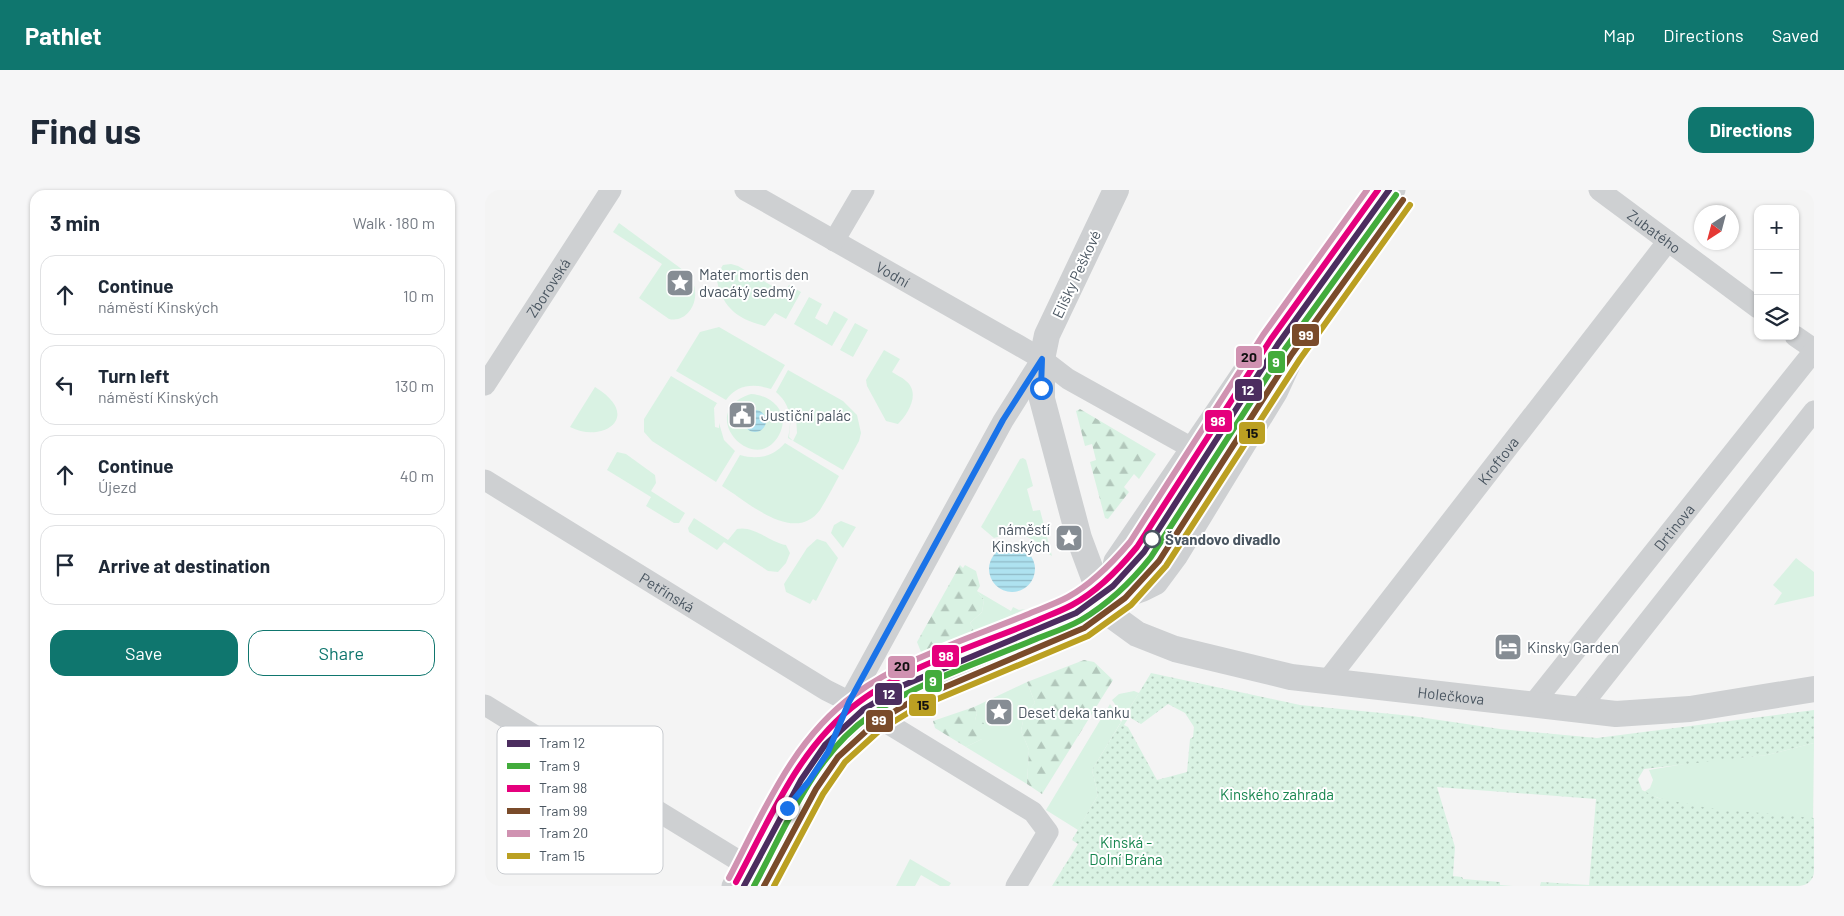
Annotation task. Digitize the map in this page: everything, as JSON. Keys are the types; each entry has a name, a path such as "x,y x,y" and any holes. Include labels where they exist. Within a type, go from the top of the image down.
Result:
{"street":[{"name":"Zborovská","path":"485,385 611,190"},
{"name":"Vodní","path":"745,190 1042,359"},
{"path":"834,241 864,190"},
{"name":"Elišky Peškové","path":"1042,359 1047,334 1116,190"},
{"path":"1104,605 1114,561 1243,370 1332,274 1395,190"},
{"name":"Zubatého","path":"1599,190 1754,305"},
{"name":"Kroftova","path":"1327,681 1668,241"},
{"path":"828,752 870,713 903,694 1055,630 1104,605 1157,584 1168,570 1277,393 1332,274"},
{"path":"1799,339 1814,350"},
{"name":"Drtinova","path":"1533,704 1814,350"},
{"path":"1042,359 1068,379 1190,447"},
{"path":"1042,359 1041,388 1049,429 1084,554 1104,605"},
{"path":"751,886 809,781 828,752 849,702 1003,420 1042,359"},
{"path":"1579,709 1814,411"},
{"name":"Petřínská","path":"485,480 826,690 870,713"},
{"name":"Holečkova","path":"1104,605 1126,627 1154,642 1265,672 1327,681 1616,714 1690,709 1814,689"},
{"path":"485,705 519,726"},
{"path":"870,713 1033,812 1049,832 1016,886"},
{"path":"732,886 744,864 809,781"},
{"path":"663,814 744,864"}],"green space":[{"path":"619,223 687,273 694,286 695,297 692,308 685,316 675,320 669,319 639,298 662,264 613,232"},
{"path":"731,264 738,266 784,293 789,285 801,292 786,319 775,313 765,326 746,319 732,310 722,295 716,276 723,265"},
{"path":"809,297 822,304 815,318 827,325 834,311 848,319 832,346 794,324"},
{"path":"855,323 868,330 853,357 840,350"},
{"path":"719,327 785,365 771,389 758,386 740,388 726,400 676,371 700,332"},
{"path":"884,350 900,359 892,372 903,378 912,391 913,397 909,409 898,424 886,421 867,386 866,380"},
{"path":"788,370 843,401 857,415 861,433 859,441 843,470 793,441 788,438 789,413 781,397 776,392","holes":["794,414 796,416 797,433 793,441 789,437 791,416"]},
{"path":"671,376 717,403 714,408 715,427 719,428 719,423 724,440 735,451 716,482 652,441 644,432 644,419"},
{"path":"595,387 609,398 616,408 617,417 613,425 605,430 594,432 570,427"},
{"path":"751,394 759,395 772,402 781,413 783,419 779,435 769,447 756,450 744,446 734,438 728,426 728,414 735,403"},
{"path":"1080,409 1156,454 1139,479 1134,474 1124,487 1129,492 1108,519 1105,518 1090,462 1096,460 1092,444 1085,446 1076,411"},
{"path":"785,443 839,476 820,510 809,520 797,523 784,522 771,517 722,486 740,455 764,456 780,448"},
{"path":"617,452 626,454 655,475 656,483 651,491 685,513 679,523 674,523 646,506 651,497 607,470"},
{"path":"1020,459 1026,460 1033,486 1027,489 1033,511 1040,510 1052,556 1044,551 1046,547 1013,529 1010,533 994,538 981,527"},
{"path":"694,518 728,540 737,529 743,528 786,545 790,553 786,563 778,572 768,571 724,542 717,550 689,532 688,528"},
{"path":"841,521 856,527 843,548 831,533 834,525"},
{"path":"817,539 826,542 838,558 816,601 813,599 810,604 786,592 784,584 807,548"},
{"path":"1796,558 1814,572 1814,596 1774,605 1782,593 1773,585"},
{"path":"960,565 963,568 965,565 976,571 980,586 977,591 984,600 982,612 970,623 976,632 925,654 921,652 917,642"},
{"path":"977,591 1011,611 1013,607 1019,610 1025,609 976,632 970,623 982,612 984,600"},
{"path":"1084,660 1094,662 1113,680 1042,794 1027,784 1029,750 1021,731 1024,716 1035,703 1027,682"},
{"name":"Kinského zahrada","path":"1151,673 1300,705 1412,716 1500,729 1597,738 1814,710 1814,743 1767,755 1644,769 1638,779 1642,790 1658,798 1709,808 1814,818 1814,886 1540,886 1541,882 1589,885 1596,799 1437,787 1455,847 1453,876 1462,877 1463,879 1500,882 1500,885 1513,886 1052,886 1078,844 1072,840 1098,795 1092,770","holes":["1168,704 1185,713 1194,727 1193,737 1190,739 1187,772 1157,780 1128,727 1124,725 1129,717 1141,724"]},
{"path":"1027,682 1035,703 1024,716 1021,731 1029,750 1027,784 966,747 982,739 975,720 977,713 974,707"},
{"path":"1134,691 1139,693 1124,717 1112,700 1119,694"},
{"path":"1110,704 1121,722 1092,770 1098,795 1078,830 1046,810"},
{"path":"974,707 977,713 975,720 984,723 982,739 966,747 935,728 933,721"},
{"path":"1814,743 1813,819 1726,812 1682,804 1644,792 1650,788 1653,780 1649,770 1696,762 1767,755"},
{"path":"910,859 951,883 949,886 940,886 921,875 915,886 896,886"}],"water":[{"path":"755,410 763,413 766,421 763,429 755,432 747,429 744,421 747,413"},
{"path":"1012,546 1025,550 1031,556 1035,569 1031,582 1025,588 1012,592 999,588 993,582 989,569 993,556 999,550"}],"tram line":[{"name":"20","path":"729,878 767,803 797,755 814,733 854,695 873,682 915,660 1068,597 1094,579 1117,557 1130,542 1263,335 1367,190"},
{"name":"98","path":"736,882 774,809 803,762 819,740 859,702 897,678 1072,605 1099,586 1123,563 1137,547 1271,339 1378,190"},
{"name":"12","path":"744,886 801,780 825,745 864,709 904,685 1076,613 1113,586 1144,552 1278,344 1389,190"},
{"name":"9","path":"754,886 803,793 833,750 851,731 890,703 930,682 1081,620 1119,592 1136,575 1151,557 1285,349 1396,195"},
{"name":"99","path":"764,886 816,789 838,757 875,723 912,701 1084,628 1125,598 1159,561 1292,354 1403,200"},
{"name":"15","path":"774,886 823,794 845,762 880,730 916,708 1088,636 1131,605 1166,566 1300,359 1410,205"}],"place":[{"name":"Mater mortis den dvacátý sedmý","path":"680,283"},
{"name":"Justiční palác","path":"742,415"},
{"name":"náměstí Kinských","path":"1069,538"},
{"name":"Švandovo divadlo","path":"1152,539"},
{"name":"Kinsky Garden","path":"1508,647"},
{"name":"Deset deka tanku","path":"999,712"}],"route":[{"path":"787,808 809,781 828,752 849,702 1003,420 1042,359 1041,388"}],"park label":[{"name":"Kinská - Dolní Brána","path":"1126,850"}]}
